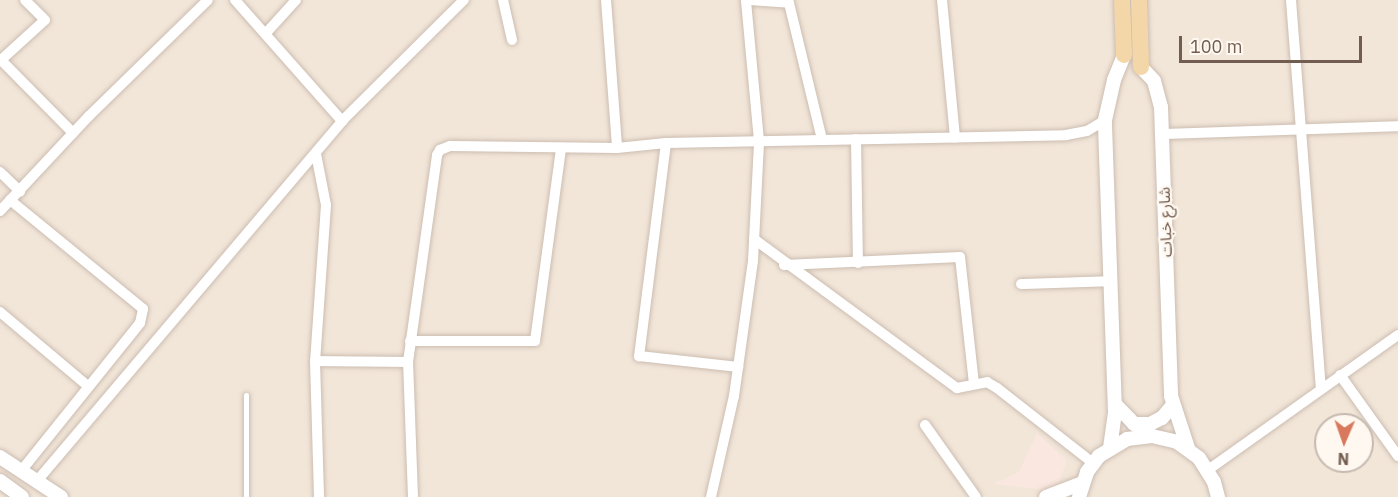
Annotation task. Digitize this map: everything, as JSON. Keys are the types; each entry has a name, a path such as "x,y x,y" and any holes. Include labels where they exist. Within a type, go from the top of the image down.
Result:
{"main road":[{"path":"1110,448 1115,404 1106,120 1112,87 1124,55 1122,0"},
{"name":"شارع خبات","path":"1139,0 1141,67 1157,88 1162,134 1173,405 1188,448"},
{"path":"1115,404 1134,424 1149,424 1162,418 1173,405"},
{"path":"1079,497 1082,483 1093,462 1110,448 1127,439 1152,436 1188,448 1208,470 1218,497"},
{"path":"0,457 61,497"},
{"path":"0,481 22,497"},
{"path":"1046,497 1052,497 1082,483"}],"street":[{"path":"25,0 45,20 0,59 73,133"},
{"path":"0,211 73,133 208,0"},
{"path":"235,0 267,32 342,121"},
{"path":"267,32 297,0"},
{"path":"37,482 342,121 464,0"},
{"path":"503,0 512,40"},
{"path":"606,0 617,148"},
{"path":"711,497 738,367 754,239 759,141 748,0 789,3 822,140"},
{"path":"942,0 955,136"},
{"path":"1291,0 1321,388"},
{"path":"413,497 408,362 437,155 441,150 450,146 617,148 666,143 1077,134 1106,120"},
{"path":"1162,134 1398,126"},
{"path":"856,139 858,262"},
{"path":"666,143 639,356 738,367"},
{"path":"410,341 534,340 561,148"},
{"path":"316,154 326,205 315,361 319,497"},
{"path":"0,172 20,191"},
{"path":"10,200 143,309 140,323 21,471"},
{"path":"754,239 784,265 957,388 975,383 998,388 1093,462"},
{"path":"784,265 960,257 975,383"},
{"path":"1022,284 1110,281"},
{"path":"0,312 89,387"},
{"path":"1208,470 1398,335"},
{"path":"315,361 408,362"},
{"path":"1340,375 1398,456"},
{"path":"925,425 976,497"}],"lane":[{"path":"246,395 246,497"}],"shaded area":[{"path":"0,0 1398,0 1398,497 0,497"},
{"path":"1037,433 1067,461 1055,491 993,484 1019,472"}]}
